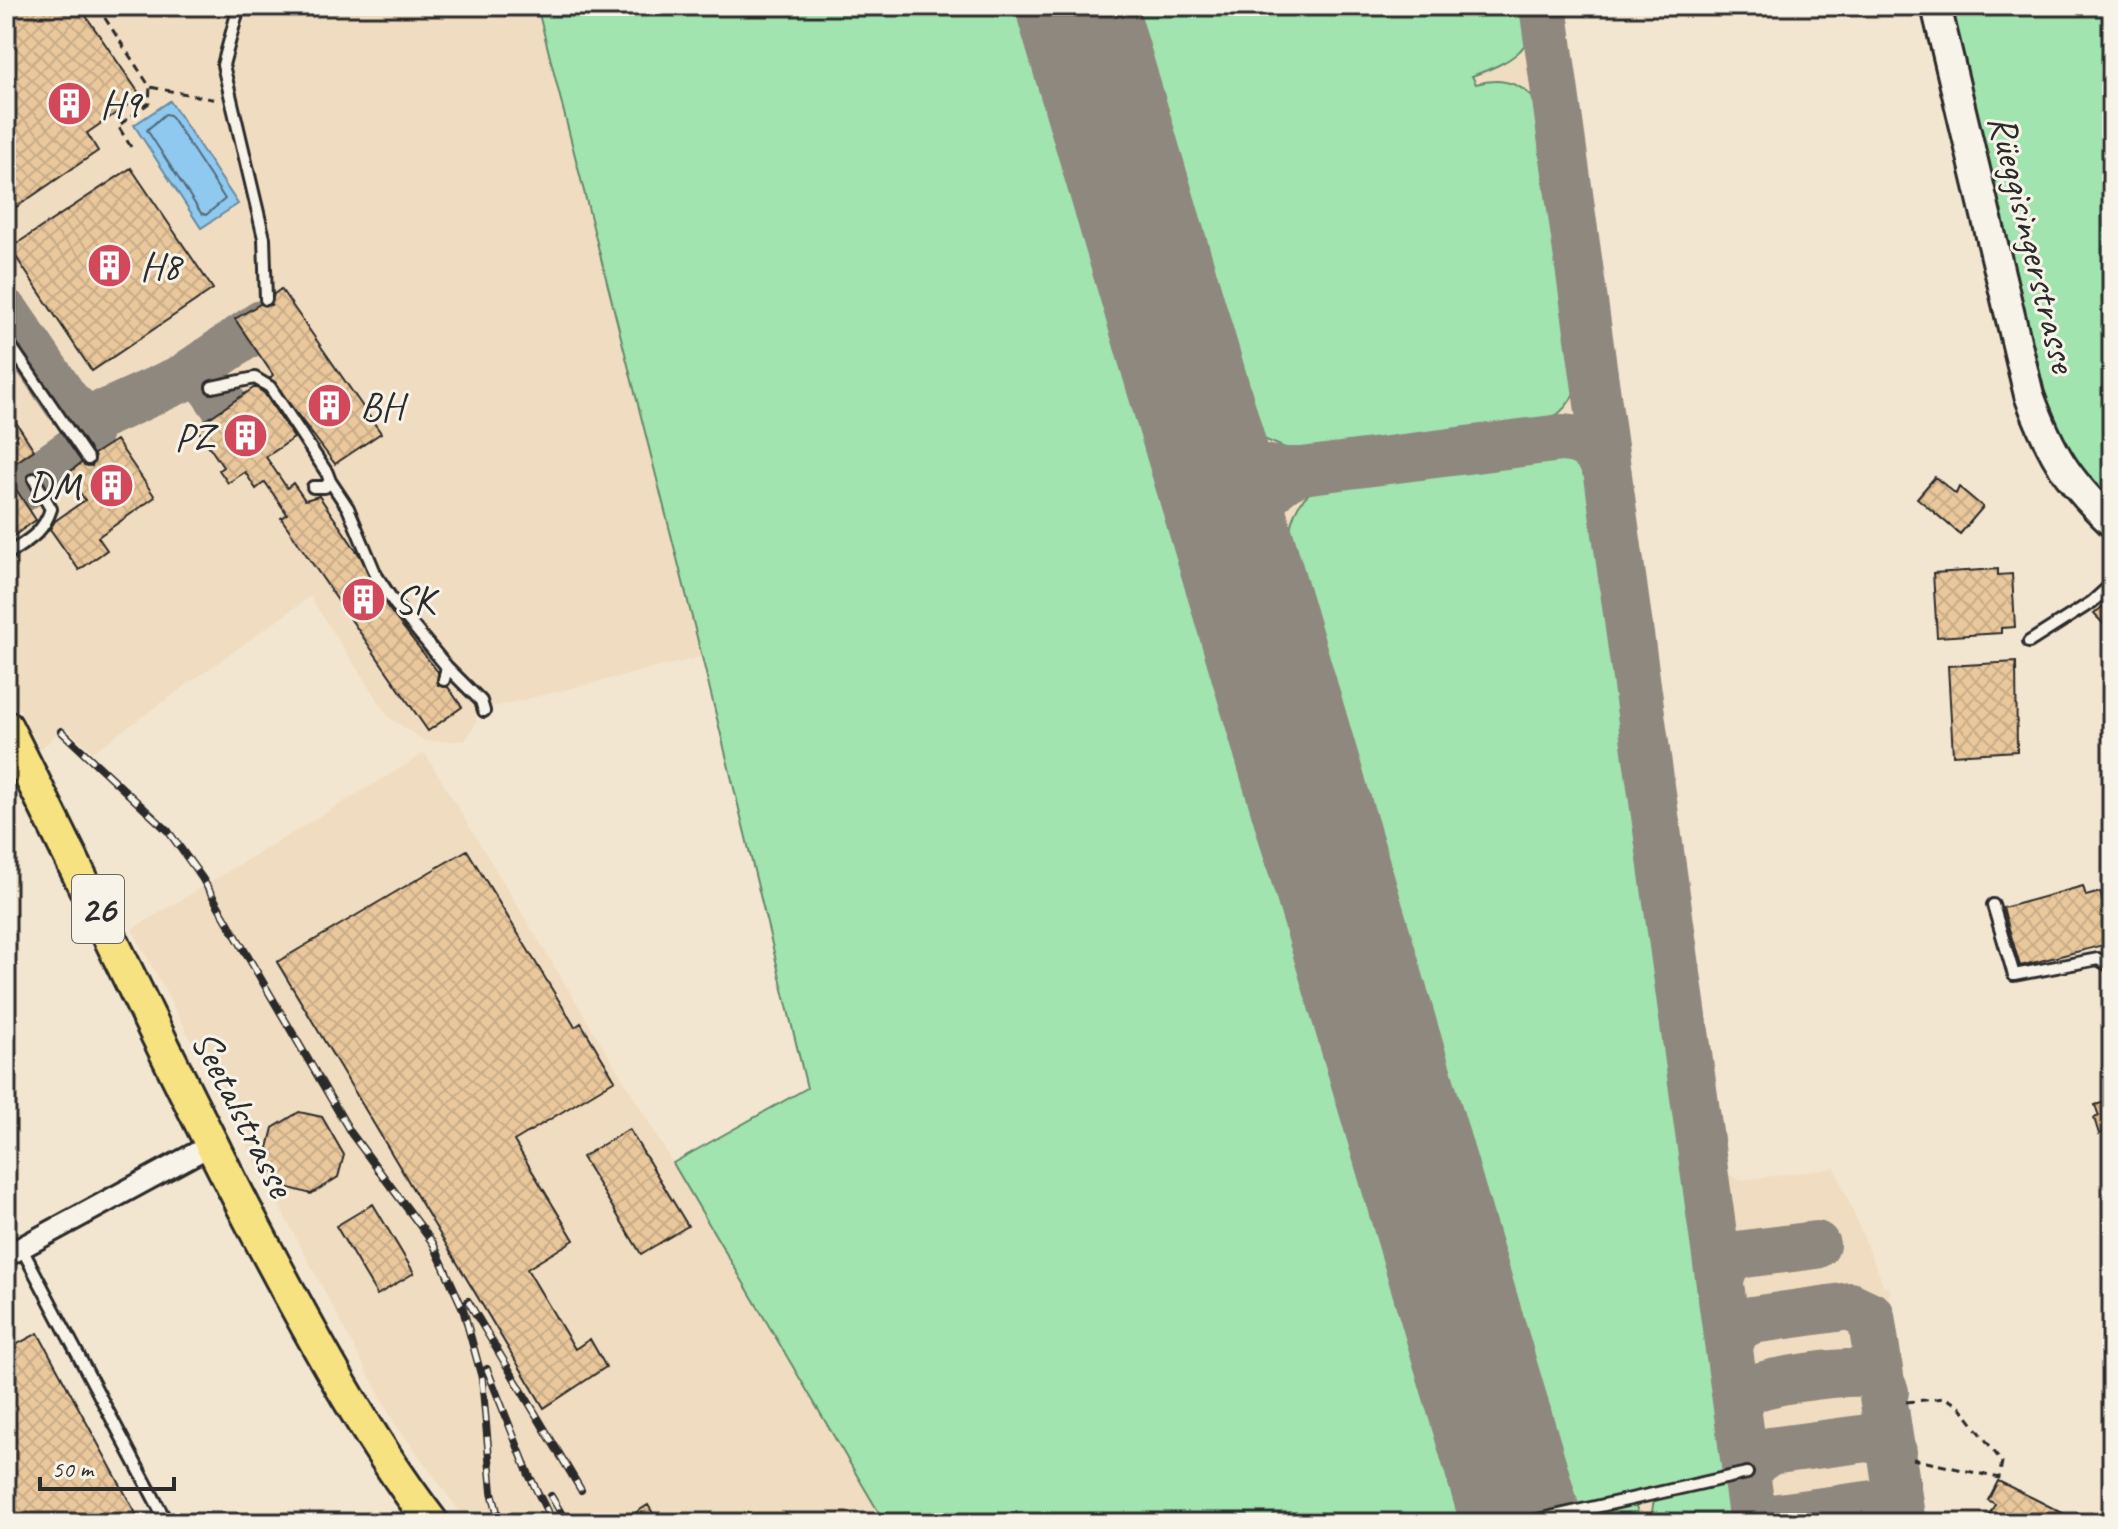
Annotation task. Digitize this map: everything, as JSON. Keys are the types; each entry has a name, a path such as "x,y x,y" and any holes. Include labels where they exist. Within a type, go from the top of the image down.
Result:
{"main road":[{"name":"Rüeggisingerstrasse","path":"1936,6 2029,395 2051,453 2087,499 2112,523"},
{"name":"Seetalstrasse","path":"6,727 211,1145 330,1369 432,1523"}],"street":[{"path":"14,1252 211,1145"}],"lane":[{"path":"239,6 223,65 264,238 266,299"},
{"path":"6,339 88,459"},
{"path":"212,387 262,379 348,508 376,575 447,667 475,692 484,711"},
{"path":"6,555 41,532 47,522 51,509 34,479"},
{"path":"313,487 325,487 330,481"},
{"path":"2029,642 2092,602 2112,584"},
{"path":"444,680 447,667"},
{"path":"1993,905 2014,975 2098,959 2112,967"},
{"path":"14,1252 167,1523"},
{"path":"1524,1523 1747,1473"}],"path":[{"path":"97,6 150,87 149,103 118,126 131,147"},
{"path":"150,87 232,103"},
{"path":"1906,1402 1945,1398 1960,1406 2002,1462 1999,1478 1913,1459"}],"shaded area":[{"path":"6,6 537,6 702,657 477,711 476,723 465,741 425,741 389,718 310,597 93,752 65,727 40,750 6,682"},
{"path":"1020,6 1558,6 1717,1158 1725,1173 1741,1180 1835,1168 1884,1286 1889,1287 1891,1293 1888,1296 1893,1308 1922,1523 1466,1523"},
{"path":"425,753 641,1109 885,1523 468,1523 393,1421 132,929"}],"green space":[{"path":"537,6 1020,6 1466,1523 885,1523 673,1163 807,1088 702,657"},
{"path":"1131,6 1530,6 1530,34 1518,53 1472,76 1476,84 1497,81 1523,89 1544,112 1580,373 1575,392 1566,407 1534,426 1302,455 1266,440 1255,427"},
{"path":"1951,6 2112,6 2112,501 2069,453 2050,413"},
{"path":"1546,454 1565,458 1579,467 1599,497 1732,1468 1729,1472 1580,1505 1571,1503 1289,542 1299,505 1311,492 1328,482"},
{"path":"1731,1482 1735,1486 1740,1523 1577,1523 1576,1519 1631,1504 1636,1506 1640,1520 1651,1518 1654,1499"}],"water":[{"path":"170,101 238,204 201,228 134,125"}],"building":[{"name":"H9","path":"6,6 79,6 141,96 87,133 98,151 6,214"},
{"name":"H8","path":"131,168 213,289 92,371 10,248"},
{"path":"281,289 381,433 335,464 270,378 273,375 235,319 260,304 271,305 274,294"},
{"name":"SK","path":"255,387 264,393 294,438 266,457 287,488 293,483 305,500 319,496 360,556 388,608 438,672 438,685 448,687 462,707 428,731 281,518 287,514 265,482 256,489 245,472 228,483 219,470 223,467 196,427"},
{"path":"6,407 34,450 6,469"},
{"name":"DM","path":"116,440 155,497 98,537 107,550 79,570 50,529 55,521 85,500 67,474 81,463 92,466 94,454"},
{"path":"6,474 36,520 6,541"},
{"path":"1935,477 1956,494 1959,487 1983,507 1960,534 1917,498"},
{"path":"1998,569 1998,575 2012,574 2015,627 2001,628 2001,633 1937,637 1933,573"},
{"path":"2112,598 2112,633 2094,614"},
{"path":"2016,662 2017,751 1953,755 1948,666"},
{"path":"467,850 575,1027 581,1023 615,1080 514,1141 574,1240 527,1269 575,1349 590,1339 606,1367 544,1408 277,962"},
{"path":"2083,886 2086,896 2100,892 2104,906 2112,904 2112,943 2020,966 2003,908"},
{"path":"2112,1100 2111,1146 2105,1132 2099,1134 2094,1118 2099,1116 2095,1105"},
{"path":"299,1112 322,1117 344,1155 338,1177 311,1194 282,1186 265,1160 273,1128"},
{"path":"629,1129 688,1226 641,1254 582,1157"},
{"path":"373,1204 414,1273 377,1295 336,1226"},
{"path":"38,1333 141,1523 10,1523 6,1516 6,1350"},
{"path":"1998,1481 2082,1523 1999,1523 1988,1517 1995,1504 1988,1500"},
{"path":"648,1505 659,1523 619,1523"}],"taxiway":[{"path":"1543,6 1753,1523"},
{"path":"6,313 66,401 84,418 106,413 194,373 205,378 226,408"},
{"path":"189,374 262,324 275,327 293,355"},
{"path":"1188,385 1217,439 1228,451 1258,467 1302,471 1561,438 1578,441 1591,448 1608,474"},
{"path":"17,491 87,441 87,432"},
{"path":"1242,568 1250,523 1265,497 1275,486 1302,471"},
{"path":"1720,1280 1726,1263 1737,1255 1816,1245"},
{"path":"1729,1346 1736,1328 1752,1320 1850,1306 1871,1316 1902,1523"},
{"path":"1738,1411 1742,1399 1750,1390 1809,1377 1869,1374 1879,1381 1885,1392"},
{"path":"1747,1479 1751,1464 1770,1451 1868,1438 1882,1442 1893,1452"},
{"path":"1767,1523 1779,1517 1874,1504 1889,1507 1902,1520"}],"runway":[{"path":"1076,6 1522,1523"}],"railway":[{"path":"61,731 168,831 202,878 351,1133 433,1243 463,1309 482,1378 492,1492 500,1523"},
{"path":"468,1301 581,1490"},
{"path":"487,1369 529,1475 553,1523"},
{"path":"551,1496 567,1523"}],"place":[{"name":"H9","path":"69,103"},
{"name":"H8","path":"109,265"},
{"name":"BH","path":"329,405"},
{"name":"PZ","path":"245,436"},
{"name":"DM","path":"111,485"},
{"name":"SK","path":"363,599"}]}
